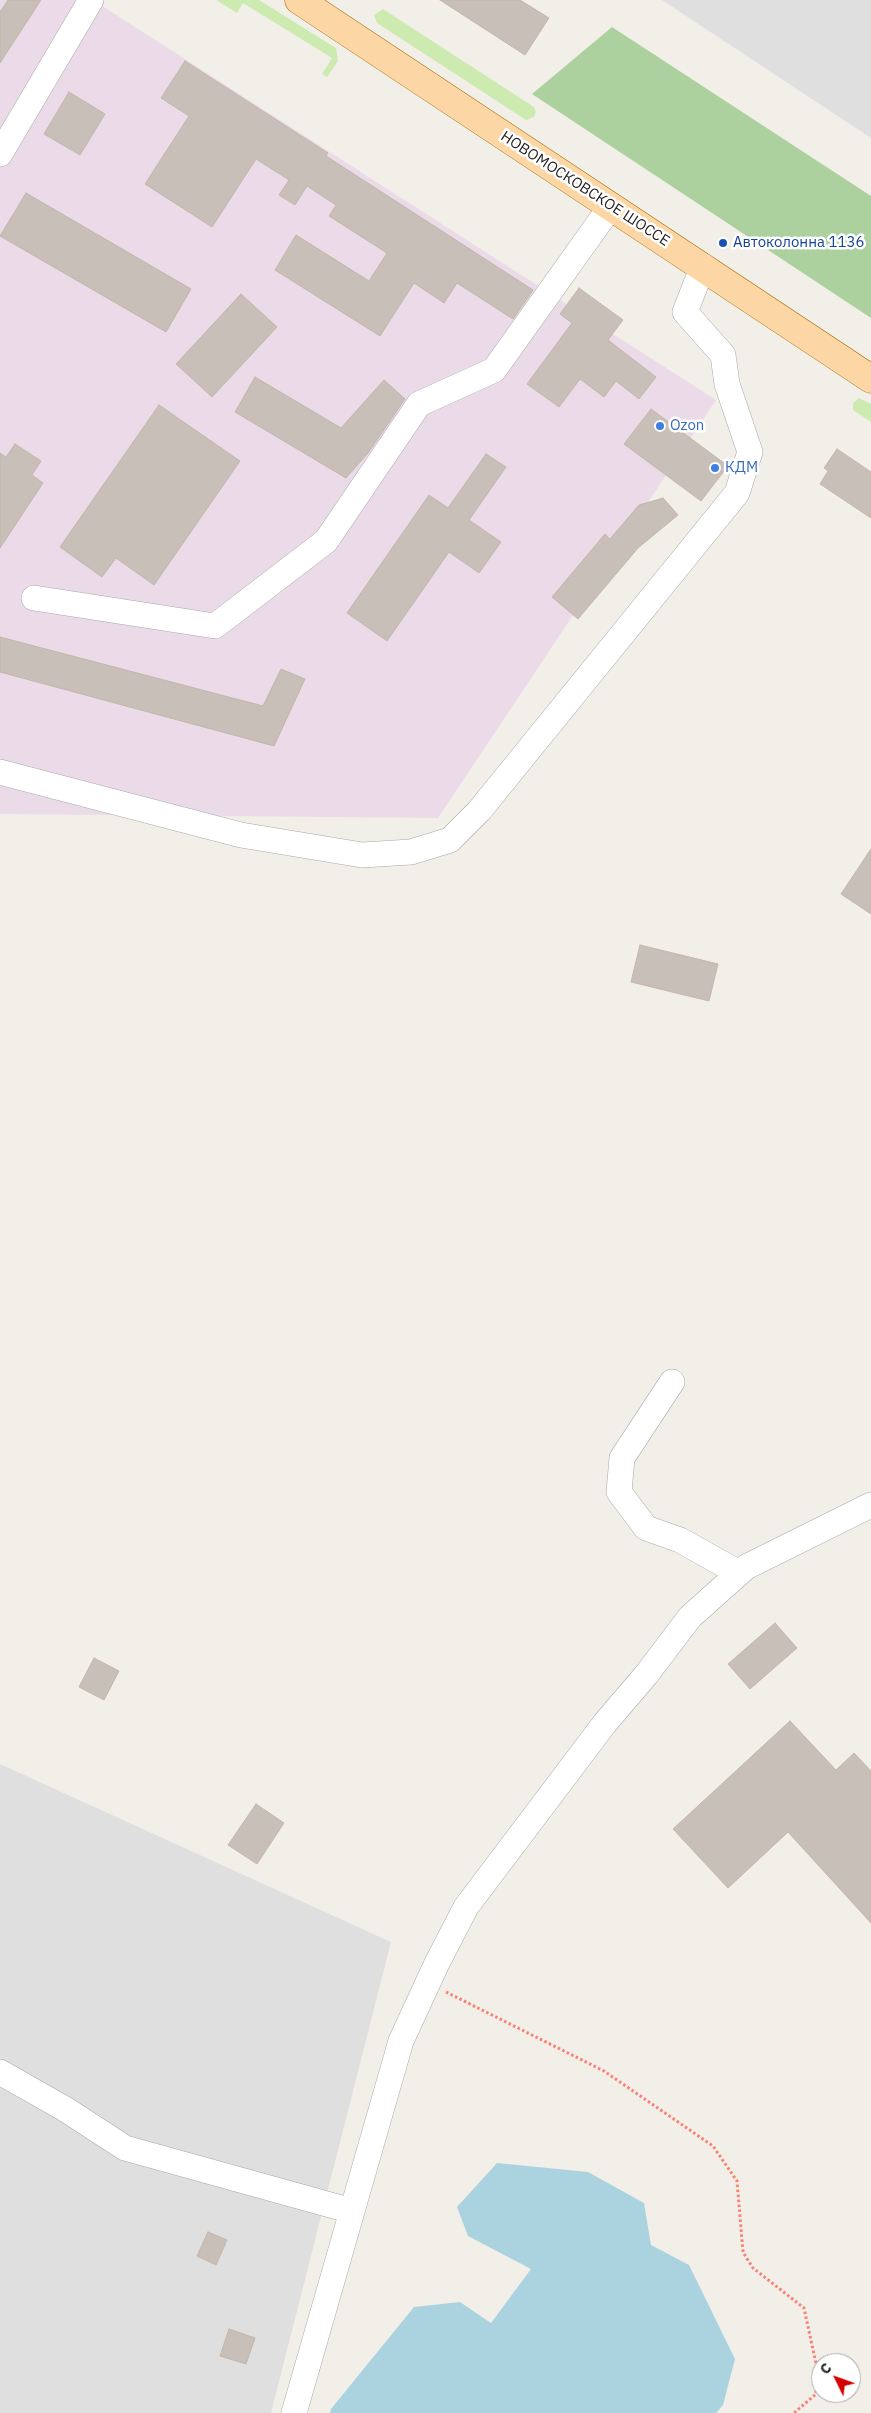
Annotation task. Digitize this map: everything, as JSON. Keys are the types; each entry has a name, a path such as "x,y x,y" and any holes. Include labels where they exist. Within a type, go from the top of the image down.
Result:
{"main road":[{"name":"НОВОМОСКОВСКОЕ ШОССЕ","path":"299,0 871,379"}],"street":[{"path":"0,154 91,0"},
{"path":"34,598 215,626 326,541 419,404 494,370 611,206"},
{"path":"0,772 241,835 362,855 412,852 450,840 479,811 737,493 750,452 727,384 723,355 685,312 703,266"},
{"path":"672,1382 622,1458 619,1492 646,1528 680,1540 739,1573"},
{"path":"294,2413 401,2041 466,1907 593,1739 646,1676 690,1617 746,1567 871,1505"},
{"path":"0,2072 65,2109 125,2148 352,2211"}],"path":[{"path":"428,1982 604,2071 713,2146 737,2181 744,2252 753,2268 804,2308 818,2368 816,2394 794,2413"}],"shaded area":[{"path":"0,0 93,0 716,400 438,818 0,814"},
{"path":"662,0 871,0 871,138"},
{"path":"0,1764 391,1942 271,2413 0,2413"}],"green space":[{"path":"216,0 259,0 336,48 338,61 327,77 322,74 332,58 243,3 237,13"},
{"path":"383,9 534,107 536,112 534,117 526,120 377,23 374,15"},
{"path":"612,27 871,196 871,318 532,94"},
{"path":"859,398 871,404 871,422 853,410 853,403"}],"water":[{"path":"497,2163 588,2172 644,2203 651,2245 689,2265 735,2359 723,2405 716,2413 330,2413 331,2409 414,2307 460,2302 491,2323 531,2269 468,2236 457,2207"}],"building":[{"path":"8,0 41,0 0,63 0,12"},
{"path":"440,0 520,0 549,18 525,55"},
{"path":"185,61 328,153 326,156 533,290 513,319 457,283 444,303 414,283 380,336 275,270 296,235 369,281 387,253 329,216 336,205 307,186 295,205 279,195 289,180 256,159 212,227 145,184 189,116 161,98"},
{"path":"69,92 105,114 80,155 44,134"},
{"path":"26,193 191,289 166,332 0,236"},
{"path":"579,288 623,320 608,340 656,377 639,399 616,381 604,397 580,379 559,407 527,384 572,323 560,314"},
{"path":"241,294 277,327 212,397 176,364"},
{"path":"255,377 341,428 384,380 405,399 368,453 346,478 235,412"},
{"path":"159,405 240,461 154,585 116,558 102,577 60,547"},
{"path":"651,409 728,466 701,501 624,444"},
{"path":"15,444 41,461 32,475 43,483 0,548 0,453 6,457"},
{"path":"837,449 871,472 871,518 820,484 828,471 824,468"},
{"path":"486,454 506,467 469,520 501,542 479,573 449,552 387,641 347,613 429,495 448,508"},
{"path":"663,498 678,515 638,548 578,619 552,597 605,534 610,539 639,505"},
{"path":"0,637 263,706 281,669 305,679 274,746 0,672"},
{"path":"871,849 871,914 841,894"},
{"path":"640,945 718,964 709,1001 631,982"},
{"path":"775,1623 797,1648 750,1689 728,1664"},
{"path":"94,1658 119,1671 104,1700 79,1687"},
{"path":"790,1721 836,1770 854,1753 871,1771 871,1923 788,1832 728,1888 673,1829"},
{"path":"256,1804 284,1823 257,1864 228,1845"},
{"path":"208,2232 227,2240 216,2265 197,2256"},
{"path":"229,2329 255,2338 246,2364 220,2356"}],"place":[{"name":"Автоколонна 1136","path":"723,243"},
{"name":"Ozon","path":"660,426"},
{"name":"КДМ","path":"715,468"}]}
